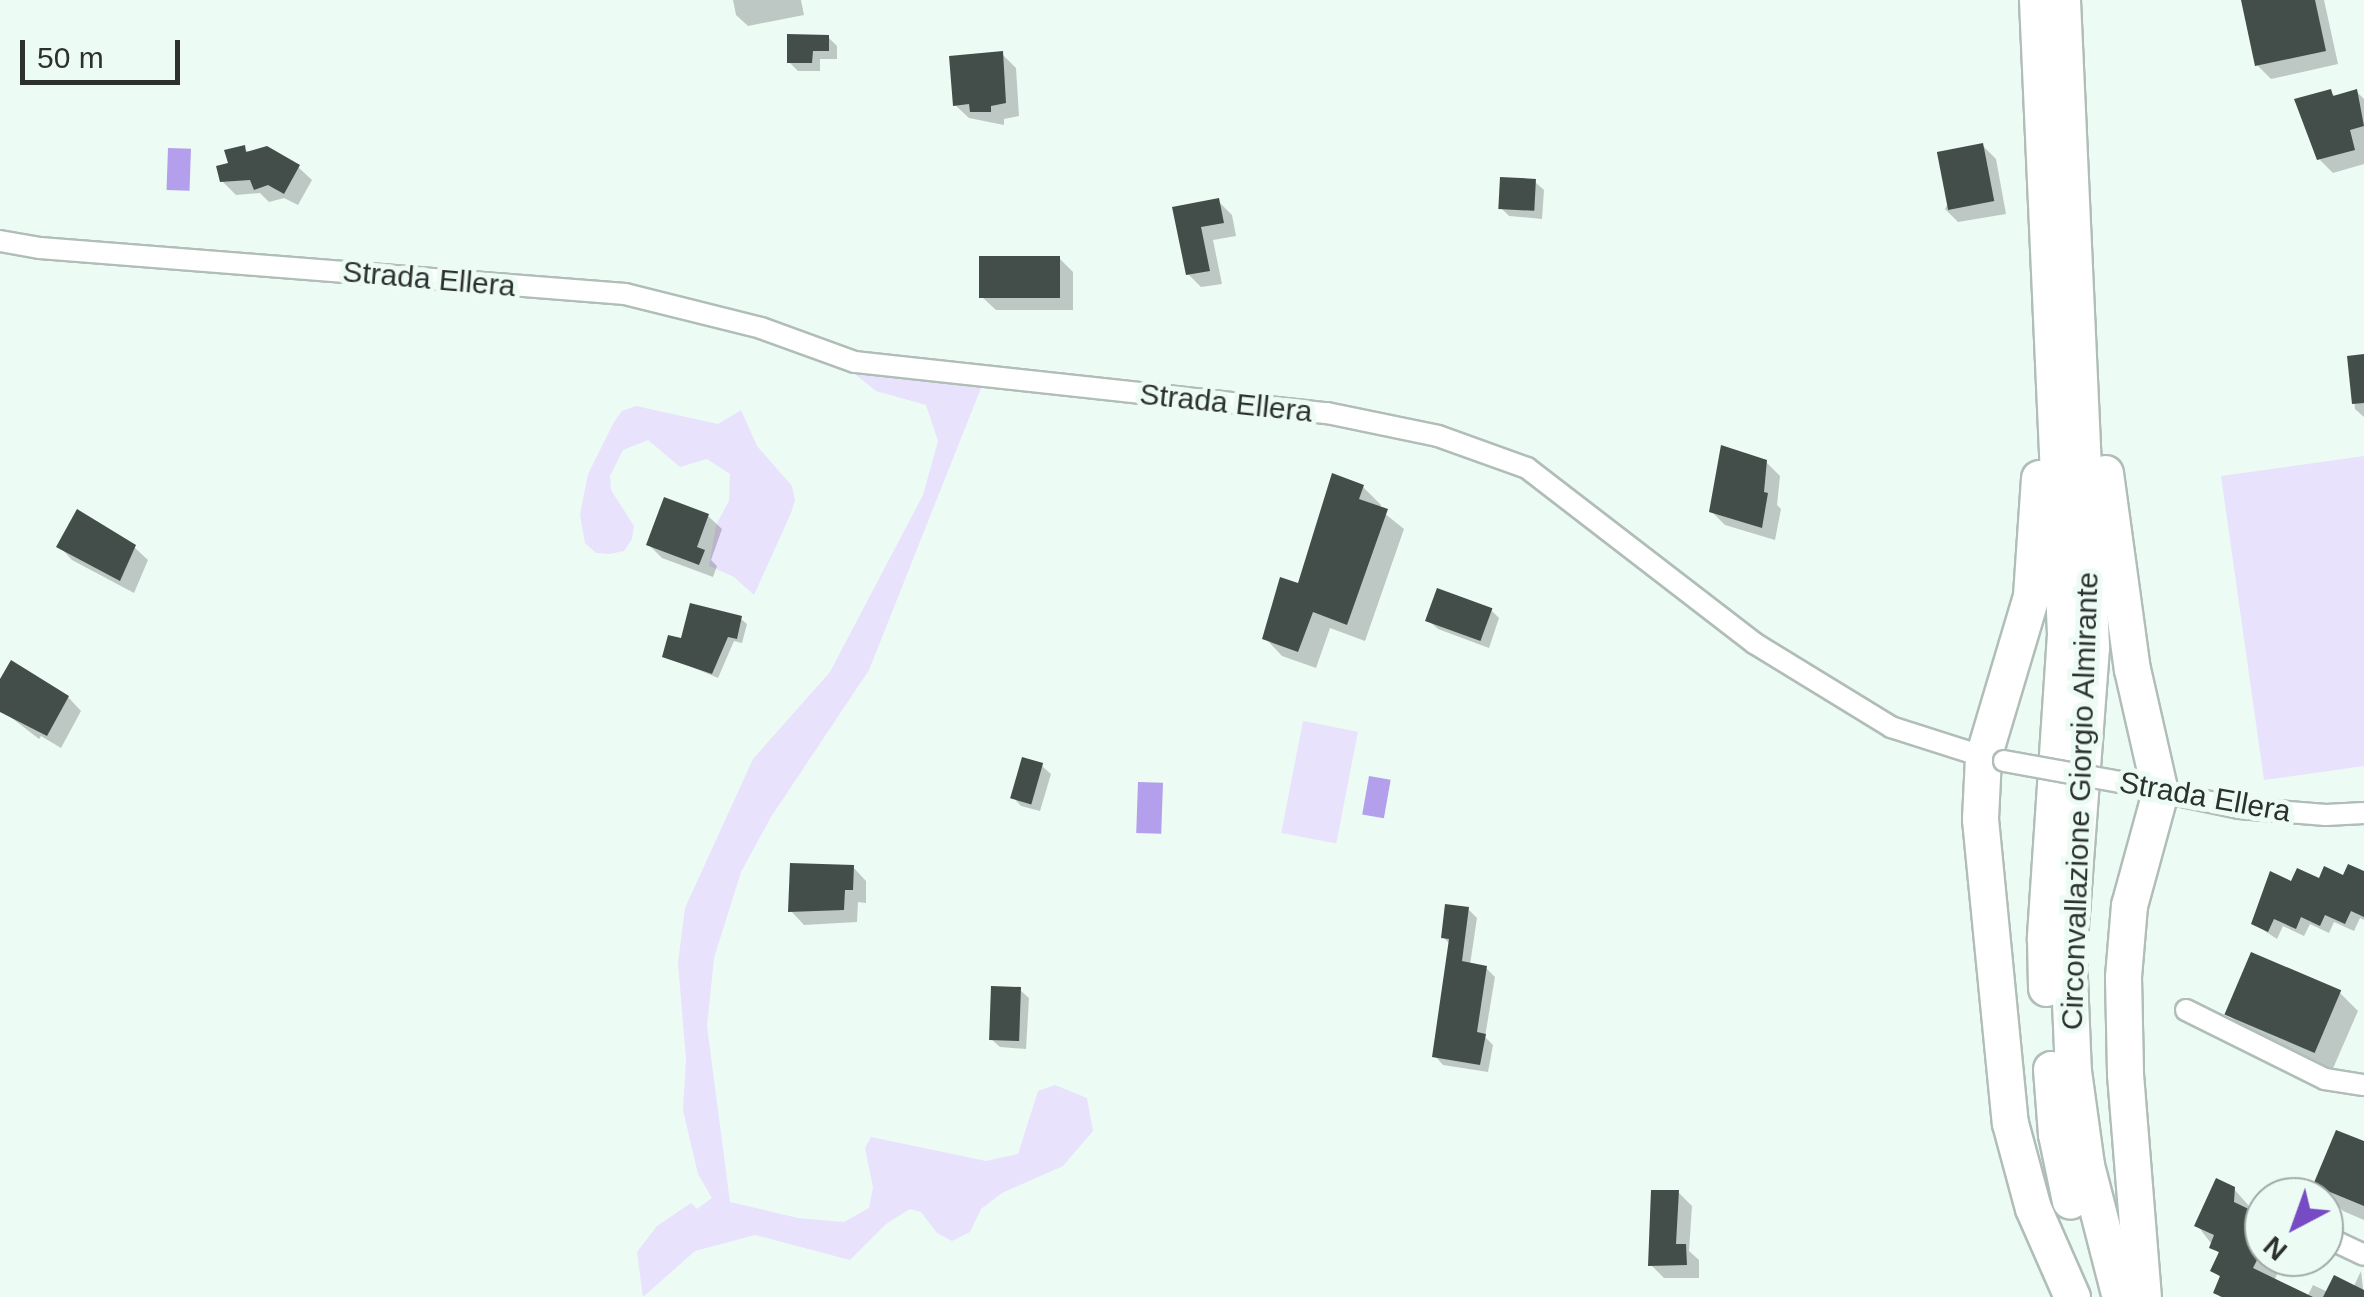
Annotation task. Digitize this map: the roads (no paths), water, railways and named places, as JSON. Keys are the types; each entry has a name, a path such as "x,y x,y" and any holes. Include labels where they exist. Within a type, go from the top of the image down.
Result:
{"highway":[{"name":"Circonvallazione Giorgio Almirante","path":"2037,0 2091,646 2068,954 2072,1052 2086,1165 2120,1297"},
{"name":"Circonvallazione Giorgio Almirante","path":"2062,0 2066,634 2044,939 2056,1134 2095,1297"},
{"path":"2067,374 2041,442 2031,596 1980,819 2010,1122 2033,1208 2072,1297"},
{"path":"2067,374 2101,444 2148,788 2129,905 2123,977 2125,1074 2144,1297"}],"street":[{"name":"Strada Ellera","path":"0,241 40,248 625,294 761,328 855,362 1327,413 1438,436 1526,468 1754,643 1891,727 1993,759 2239,808 2326,815 2364,813"},
{"path":"2186,1010 2325,1079 2364,1085"}]}
